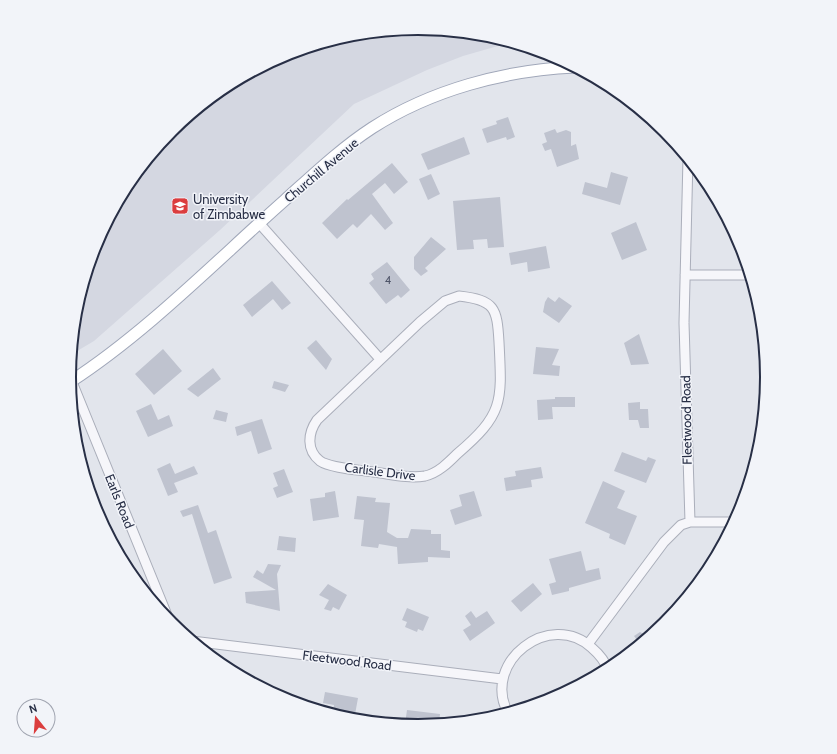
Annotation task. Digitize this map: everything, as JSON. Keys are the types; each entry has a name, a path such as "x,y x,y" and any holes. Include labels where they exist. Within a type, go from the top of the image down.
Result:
{"main road":[{"name":"Churchill Avenue","path":"76,378 137,332 336,154 373,128 392,116 439,95 473,84 533,70 565,68"}],"street":[{"name":"Fleetwood Road","path":"688,166 685,275 686,430 690,522"},
{"path":"259,223 380,359"},
{"path":"685,275 744,274"},
{"name":"Carlisle Drive","path":"459,296 467,297 490,304 497,316 500,356 501,385 498,404 494,414 478,436 442,468 426,476 403,476 367,471 328,464 321,461 312,449 309,435 312,428 317,420 380,359 420,322 451,298 459,296"},
{"name":"Earls Road","path":"77,396 162,603"},
{"path":"588,644 668,537 681,525 690,522 728,522"},
{"path":"506,707 502,694 502,679 512,658 520,648 541,636 565,635 588,644 599,654 604,664"},
{"name":"Fleetwood Road","path":"203,642 502,679"}],"shaded area":[{"name":"University of Zimbabwe","path":"418,35 463,38 500,45 463,56 427,70 354,104 220,230 94,341 77,351 79,332 88,288 112,226 122,206 147,169 177,135 210,106 228,93 267,70 309,53 352,42 374,38"}],"building":[{"path":"508,117 515,137 507,140 506,137 487,143 482,129 497,124 496,121"},
{"path":"555,129 557,133 566,130 571,132 571,146 576,144 579,159 557,167 551,149 545,151 542,144 547,142 544,133"},
{"path":"464,137 470,154 428,170 421,154"},
{"path":"392,163 408,182 394,194 385,183 372,194 393,223 385,230 371,214 357,228 353,224 337,239 322,223 347,199 348,200"},
{"path":"611,172 628,177 620,205 582,194 585,182 607,188"},
{"path":"431,174 440,194 428,200 419,179"},
{"path":"500,197 504,247 488,248 487,239 473,240 474,249 457,250 453,201"},
{"path":"636,222 647,250 622,260 611,233"},
{"path":"431,237 446,249 425,268 428,271 421,276 414,269 414,257"},
{"path":"546,246 550,268 528,272 527,262 511,265 509,253"},
{"path":"387,262 410,290 401,298 398,295 386,304 369,283 374,279 371,274"},
{"path":"272,281 291,303 282,310 273,299 252,317 243,305"},
{"path":"548,297 555,302 559,297 572,306 559,323 543,312 545,302"},
{"path":"639,334 649,364 631,365 624,343"},
{"path":"316,340 332,359 326,370 307,348"},
{"path":"536,347 559,349 552,365 560,366 559,376 533,374"},
{"path":"163,349 182,371 154,395 135,374"},
{"path":"213,368 221,379 198,397 187,389"},
{"path":"274,381 289,385 285,392 272,388"},
{"path":"555,397 575,397 575,407 552,407 553,419 538,420 537,400 555,399"},
{"path":"640,402 640,409 648,409 649,428 640,428 638,420 629,420 628,403"},
{"path":"151,404 158,420 169,415 173,426 148,437 136,411"},
{"path":"216,410 228,413 226,422 213,419"},
{"path":"262,419 272,449 258,454 251,431 237,436 235,427"},
{"path":"622,452 646,461 648,457 656,460 646,483 614,471"},
{"path":"170,463 175,474 194,466 198,474 174,483 178,492 168,496 157,469"},
{"path":"541,467 543,478 531,480 532,487 506,491 504,478 516,476 515,471"},
{"path":"284,469 293,492 277,498 273,488 278,486 273,473"},
{"path":"603,481 625,491 617,508 637,516 625,545 609,538 610,534 585,523"},
{"path":"335,491 339,517 313,521 310,499 325,497 325,493"},
{"path":"474,491 482,516 455,525 450,510 462,506 459,495"},
{"path":"357,496 376,498 375,502 390,503 387,532 397,538 408,538 411,529 431,530 431,534 441,534 441,550 450,551 450,558 428,557 428,562 398,564 397,547 379,544 378,548 361,546 364,520 354,519"},
{"path":"198,505 208,533 216,530 232,578 214,584 192,514 183,517 180,511"},
{"path":"279,536 296,538 295,552 277,550"},
{"path":"581,551 586,571 599,568 601,579 569,588 569,591 552,595 549,584 556,582 549,559"},
{"path":"268,564 281,565 277,574 280,611 246,603 245,592 276,590 253,577 257,570 263,574"},
{"path":"533,583 542,594 521,612 511,601"},
{"path":"328,584 347,595 339,610 333,607 331,611 324,609 329,600 319,595"},
{"path":"407,608 429,617 423,631 418,629 417,632 405,627 407,622 402,620"},
{"path":"471,611 476,618 487,611 495,623 470,641 463,630 471,625 465,616"},
{"path":"640,632 644,634 637,640 634,636"},
{"path":"325,692 358,698 355,713 334,708 334,705 323,703"},
{"path":"407,710 440,714 440,718 406,718"}],"place":[{"name":"University of Zimbabwe","path":"180,206"}]}
